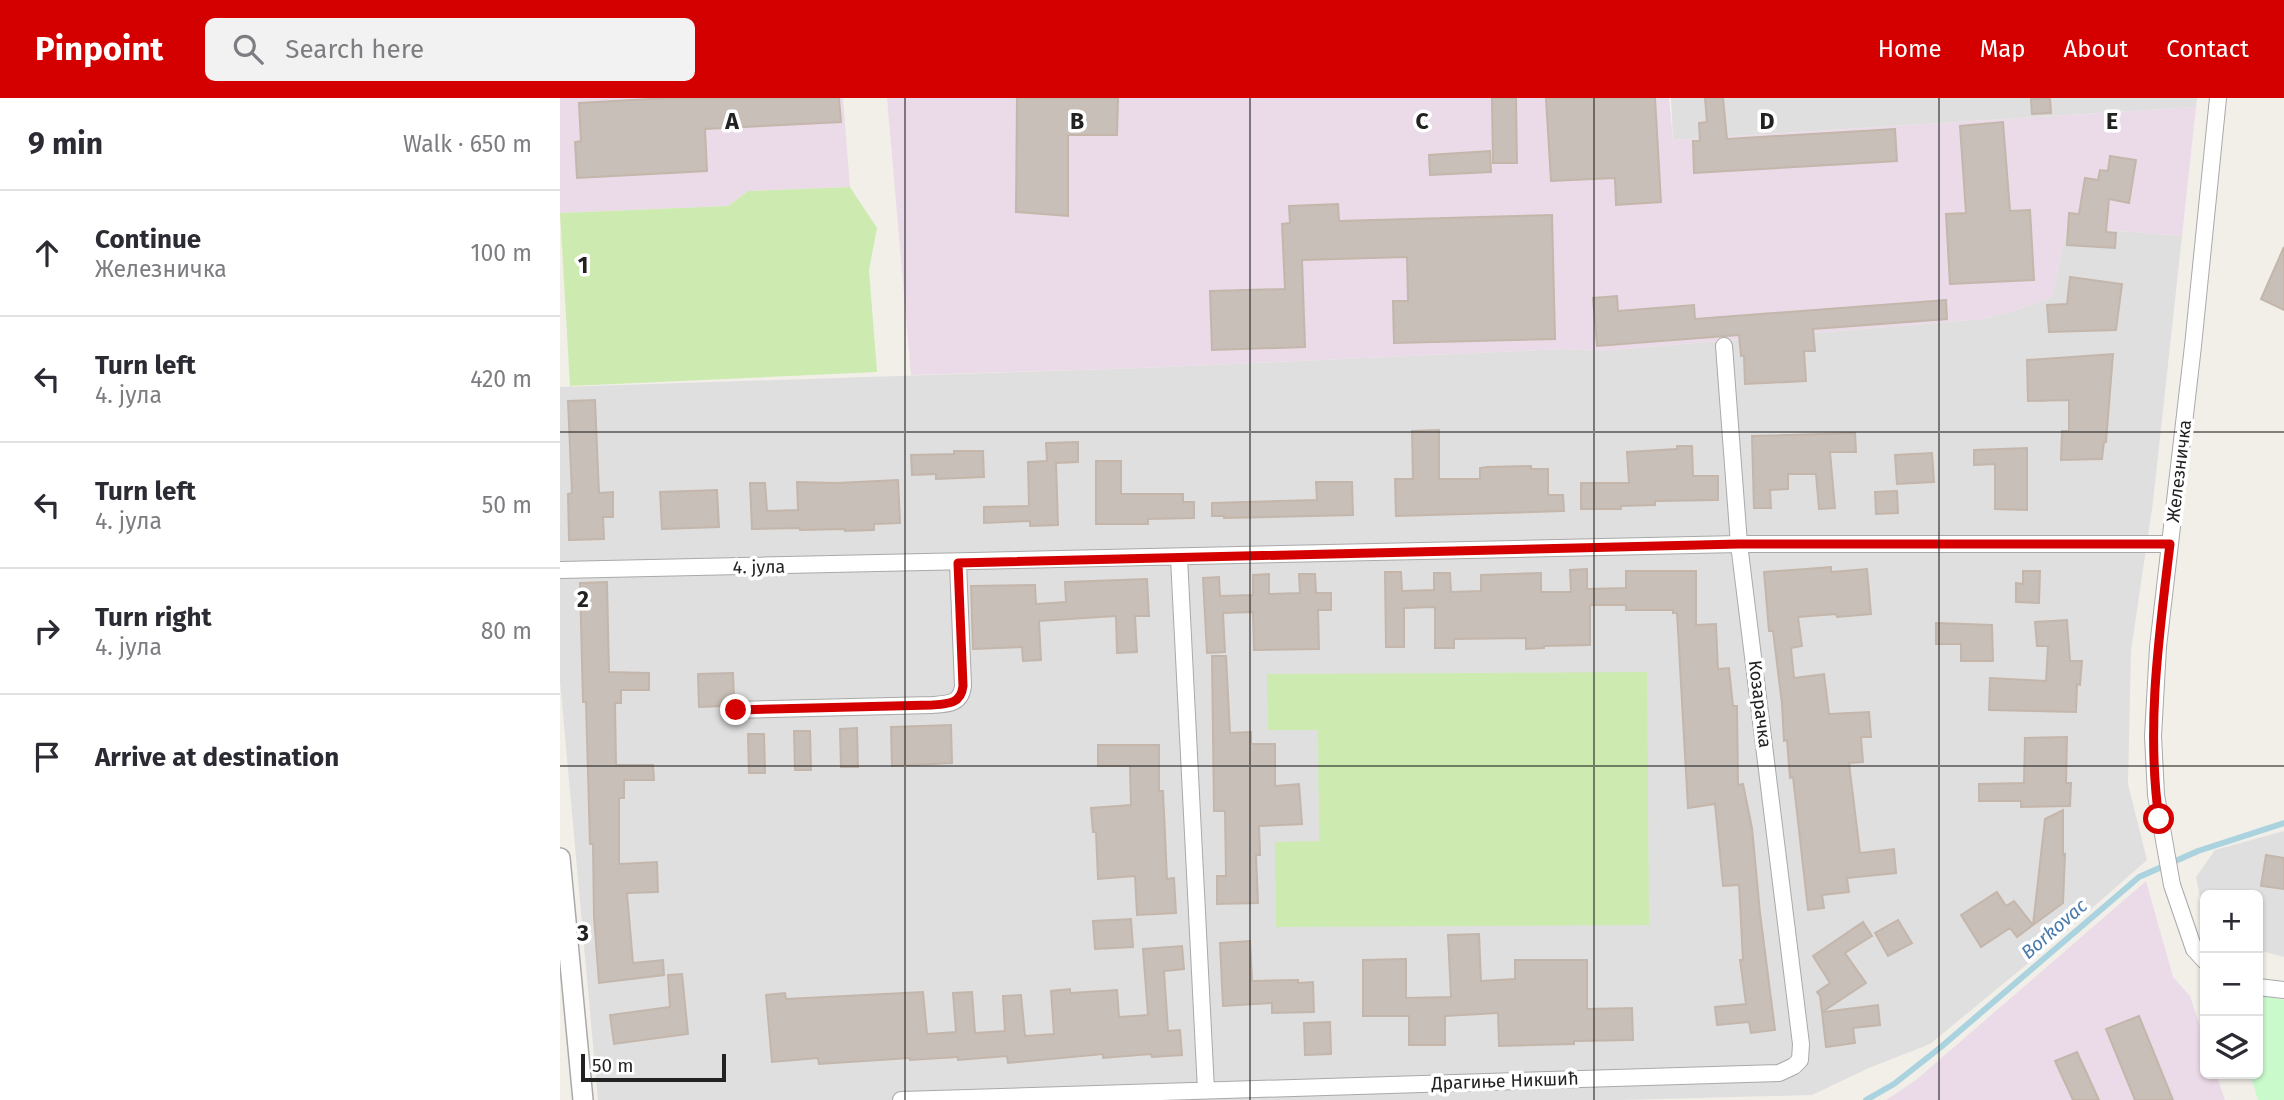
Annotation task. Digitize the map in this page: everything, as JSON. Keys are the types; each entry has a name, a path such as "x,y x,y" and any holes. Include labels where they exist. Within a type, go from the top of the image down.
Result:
{"street":[{"name":"Железничка","path":"2200,956 2194,949 2172,885 2163,841 2154,781 2153,716 2158,647 2218,98"},
{"name":"Козарачка","path":"1724,346 1739,544 1801,1044 1800,1060"},
{"name":"4. јула","path":"560,570 1739,544 2170,544"},
{"path":"1179,558 1206,1090"},
{"path":"736,710 954,703 960,697 963,686 958,563"},
{"path":"560,858 583,1100"},
{"path":"2263,988 2284,990"},
{"name":"Драгиње Никшић","path":"901,1100 1779,1073 1800,1060"}],"shaded area":[{"path":"560,98 843,98 850,187 748,191 728,206 560,213"},
{"path":"887,98 1669,98 1674,152 1673,140 2196,107 2182,236 2067,227 2052,297 1984,319 1599,351 1565,349 1142,368 911,375"},
{"path":"1671,98 2197,98 2196,107 1673,140"},
{"path":"2067,227 2182,236 2153,502 2131,651 2128,784 2147,860 2043,951 1930,1044 1869,1068 1812,1095 1622,1100 598,1100 560,681 560,387 1142,368 1565,349 1599,351 1984,319 2052,297"},
{"path":"2284,831 2284,957 2263,951 2263,890 2200,890 2200,897 2196,877 2215,850"},
{"path":"2146,881 2173,977 2190,996 2200,1026 2200,1079 2218,1079 2225,1100 1886,1100 1916,1080"}],"green space":[{"path":"850,187 877,228 869,270 877,372 570,386 560,213 728,206 748,191"},
{"path":"1647,672 1649,925 1276,927 1275,842 1319,841 1318,730 1268,730 1267,674"},
{"path":"2263,996 2284,1000 2284,1100 2258,1100 2252,1079 2263,1079"}],"building":[{"path":"667,98 839,98 841,122 705,129 707,171 577,178 575,142 581,141 579,103"},
{"path":"1017,98 1118,98 1117,135 1068,135 1068,216 1016,212"},
{"path":"1492,98 1516,98 1517,163 1493,163"},
{"path":"1546,98 1655,98 1661,202 1616,205 1615,178 1551,181"},
{"path":"1705,98 1723,98 1727,139 1895,129 1897,161 1694,173 1693,141 1700,141 1699,123 1707,122"},
{"path":"2050,98 2051,113 2032,114 2031,99"},
{"path":"2003,122 2010,211 2030,210 2034,280 1950,284 1946,214 1966,213 1960,126"},
{"path":"1490,151 1491,172 1430,175 1429,155"},
{"path":"2110,156 2136,160 2129,203 2109,199 2106,232 2116,233 2115,248 2067,245 2069,213 2079,214 2085,178 2098,180 2100,170 2108,171"},
{"path":"1338,204 1339,221 1552,215 1555,339 1394,343 1393,301 1408,301 1407,257 1302,260 1305,347 1212,350 1210,291 1285,289 1282,224 1290,223 1289,206"},
{"path":"2284,247 2284,310 2261,299"},
{"path":"2070,277 2122,284 2116,330 2049,332 2047,305 2067,304"},
{"path":"1617,296 1618,311 1694,305 1695,319 1946,300 1947,319 1813,329 1815,351 1804,351 1806,381 1745,384 1744,356 1741,356 1739,335 1597,346 1593,298"},
{"path":"2113,354 2106,442 2102,459 2061,460 2062,431 2069,431 2069,400 2028,401 2027,360"},
{"path":"595,400 599,493 613,492 613,517 603,517 604,539 569,540 568,494 572,493 568,401"},
{"path":"1439,430 1439,479 1480,479 1480,468 1487,467 1531,466 1531,469 1548,469 1548,495 1563,495 1564,511 1396,516 1395,479 1413,479 1412,431"},
{"path":"1855,433 1856,452 1830,452 1835,508 1819,509 1816,474 1788,474 1788,489 1770,490 1771,508 1754,508 1752,436"},
{"path":"1078,442 1078,462 1056,463 1058,525 1030,526 1030,521 984,523 984,507 1029,506 1028,462 1047,461 1046,443"},
{"path":"1677,446 1692,446 1693,476 1718,476 1718,500 1655,501 1655,505 1621,506 1621,509 1581,509 1581,483 1629,483 1627,452 1677,449"},
{"path":"2027,448 2027,510 1995,509 1995,464 1974,465 1974,450"},
{"path":"954,451 983,451 984,477 936,479 936,474 912,475 911,455 954,454"},
{"path":"1932,453 1934,482 1897,484 1895,455"},
{"path":"1096,461 1121,461 1121,494 1183,494 1183,502 1194,502 1194,518 1148,519 1148,524 1096,524"},
{"path":"898,480 900,523 874,524 874,530 752,529 750,483 765,483 767,511 798,510 797,482"},
{"path":"1316,482 1352,482 1353,515 1212,516 1212,503 1317,500"},
{"path":"717,490 719,527 662,529 660,492"},
{"path":"1897,491 1898,513 1876,514 1875,492"},
{"path":"1831,567 1831,572 1867,569 1871,614 1798,617 1802,646 1791,648 1794,678 1824,674 1829,714 1869,712 1871,737 1861,737 1863,762 1849,763 1860,853 1894,849 1896,873 1847,878 1849,892 1822,895 1824,908 1808,910 1793,777 1790,778 1787,740 1784,741 1773,631 1769,631 1764,572"},
{"path":"1587,569 1587,589 1626,588 1626,571 1696,571 1696,625 1716,624 1718,669 1729,668 1733,706 1737,706 1738,785 1743,784 1752,828 1775,1030 1751,1033 1749,1022 1717,1025 1715,1007 1746,1004 1740,960 1743,960 1739,885 1723,886 1715,804 1688,808 1677,613 1673,613 1673,610 1626,610 1626,605 1590,605 1590,645 1526,649 1526,638 1454,639 1454,648 1435,648 1435,607 1404,608 1404,647 1386,647 1385,572 1401,572 1402,591 1434,590 1434,573 1450,573 1451,592 1481,591 1481,575 1541,573 1541,592 1571,592 1570,570"},
{"path":"2023,571 2040,571 2039,603 2016,602 2016,583 2023,584"},
{"path":"1269,574 1269,594 1300,593 1299,574 1315,574 1316,593 1331,593 1331,610 1318,610 1319,649 1254,650 1253,612 1223,613 1225,652 1207,653 1203,578 1219,577 1220,596 1253,595 1253,575"},
{"path":"1147,579 1149,616 1135,616 1137,652 1117,653 1116,616 1039,621 1041,660 1023,661 1022,647 973,649 971,586 1035,585 1036,604 1066,602 1065,582"},
{"path":"607,582 609,672 649,673 649,690 621,690 621,703 615,703 616,765 653,765 654,780 624,780 624,798 619,798 619,864 657,862 658,892 627,893 633,963 663,960 664,975 599,983 594,916 593,844 590,844 586,702 583,702 580,583"},
{"path":"2067,620 2070,661 2082,661 2080,685 2077,684 2076,712 1989,710 1990,678 2046,681 2048,646 2037,646 2035,622"},
{"path":"1936,623 1992,625 1993,661 1961,661 1961,644 1936,644"},
{"path":"1212,656 1226,656 1230,733 1251,732 1251,744 1275,744 1275,786 1299,784 1302,824 1259,826 1260,855 1256,855 1258,903 1217,904 1217,876 1226,876 1225,811 1214,811"},
{"path":"733,673 734,700 726,706 699,707 698,674"},
{"path":"951,725 952,763 892,766 891,727"},
{"path":"857,728 858,767 841,767 840,729"},
{"path":"794,731 810,731 811,770 795,770"},
{"path":"748,734 764,734 765,773 749,773"},
{"path":"2067,737 2066,783 2071,783 2070,806 2021,807 2021,801 1979,801 1979,784 2024,783 2025,738"},
{"path":"1098,745 1159,745 1159,791 1163,791 1167,879 1174,878 1176,913 1137,915 1135,876 1098,879 1096,832 1093,832 1091,808 1131,805 1130,766 1098,766"},
{"path":"2063,810 2063,903 2033,925 2045,819"},
{"path":"2266,855 2284,858 2284,889 2261,886"},
{"path":"1997,892 2006,906 2014,901 2033,925 2017,937 2010,928 1981,947 1961,915"},
{"path":"1131,919 1133,947 1095,949 1093,921"},
{"path":"1898,920 1912,943 1888,956 1875,933"},
{"path":"1863,922 1872,936 1845,953 1866,983 1822,1012 1817,992 1830,983 1813,956"},
{"path":"1479,934 1481,981 1515,979 1515,960 1587,960 1587,1009 1632,1008 1633,1040 1499,1046 1498,1013 1445,1016 1445,1045 1409,1045 1409,1016 1363,1016 1363,960 1406,959 1406,998 1451,997 1448,935"},
{"path":"1250,941 1252,981 1313,982 1314,1012 1272,1013 1272,1003 1223,1006 1220,943"},
{"path":"1182,946 1184,969 1164,971 1168,1031 1180,1030 1182,1055 1152,1057 1151,1054 1103,1058 1103,1054 1008,1063 1007,1056 958,1060 958,1057 910,1058 819,1064 818,1058 772,1062 766,995 785,993 786,999 923,992 927,1034 956,1032 953,993 972,992 975,1033 1005,1031 1003,996 1021,995 1025,1036 1054,1034 1051,991 1070,989 1070,993 1117,990 1119,1017 1148,1015 1143,949"},
{"path":"682,974 688,1034 614,1044 610,1015 670,1007 668,975"},
{"path":"1878,1005 1880,1025 1853,1028 1855,1043 1826,1047 1822,1012"},
{"path":"2139,1016 2173,1100 2135,1100 2106,1029"},
{"path":"1330,1022 1331,1054 1305,1055 1304,1023"},
{"path":"2077,1052 2099,1100 2073,1100 2055,1061"}],"waterway":[{"name":"Borkovac","path":"1866,1100 1894,1084 1941,1047 2139,877 2198,851 2284,823"}],"route":[{"path":"736,710 954,703 960,697 963,686 958,563 1739,544 2170,544 2154,705 2153,762 2159,819"}]}
